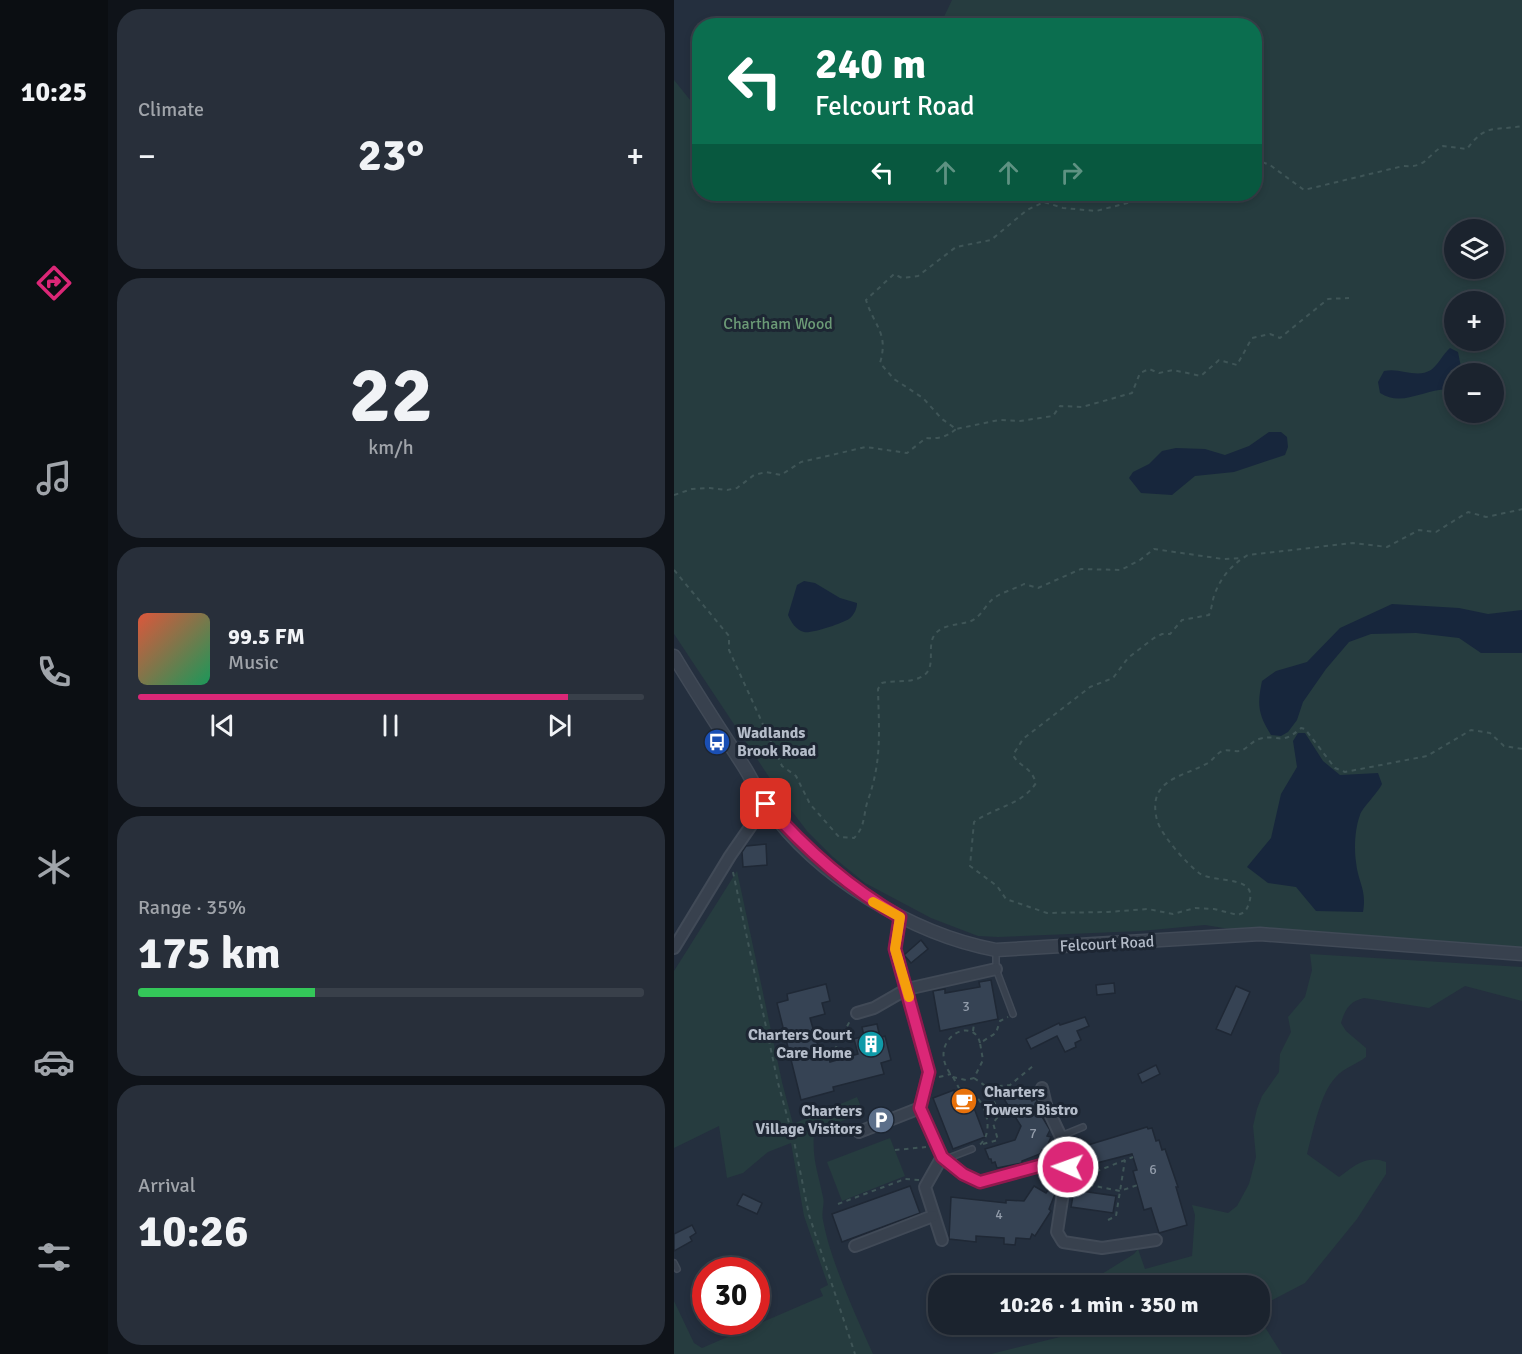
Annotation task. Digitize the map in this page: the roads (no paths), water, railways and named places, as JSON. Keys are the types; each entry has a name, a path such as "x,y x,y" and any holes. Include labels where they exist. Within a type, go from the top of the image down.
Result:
{"street":[{"name":"Felcourt Road","path":"674,656 766,804 797,839 824,865 856,890 900,917 970,945 996,950 1260,934 1523,954"},
{"path":"674,948 730,856 766,804"},
{"path":"900,917 895,949 929,1072 920,1108 934,1143 944,1158 963,1174 980,1182 1046,1164 1068,1167"},
{"path":"857,1013 874,1008 907,989 996,969"},
{"path":"1042,1088 1046,1105 1069,1154 1057,1232 1063,1242 1103,1248 1156,1240"},
{"path":"859,1132 920,1108"},
{"path":"942,1240 925,1187 944,1158"},
{"path":"855,1246 933,1216"}],"lane":[{"path":"996,950 996,969 1013,1014"},
{"path":"1061,1136 1083,1127"},
{"path":"944,1158 972,1149"}],"water":[{"path":"1448,351 1458,352 1460,363 1444,363 1444,389 1398,399 1380,393 1378,382 1384,371 1420,373 1434,368"},
{"path":"1269,432 1281,432 1287,437 1288,447 1285,455 1234,472 1195,476 1172,495 1141,493 1129,478 1133,472 1149,464 1162,451 1176,448 1205,449 1225,455 1249,446"},
{"path":"804,581 815,583 840,598 857,603 854,614 846,621 820,630 804,632 799,629 788,615 797,585"},
{"path":"1392,604 1459,608 1488,614 1522,610 1522,653 1481,653 1459,638 1416,633 1371,634 1349,642 1326,669 1303,702 1297,720 1288,732 1281,736 1271,735 1263,721 1260,709 1259,697 1262,681 1276,671 1307,662 1340,628"},
{"path":"1298,733 1305,733 1323,761 1340,775 1378,773 1382,784 1361,812 1356,832 1355,856 1364,897 1363,912 1316,911 1296,887 1268,883 1247,867 1271,838 1281,794 1297,767 1293,741"}],"place":[{"name":"Wadlands Brook Road","path":"717,742"},
{"name":"Charters Court Care Home","path":"871,1044"},
{"name":"Charters Towers Bistro","path":"964,1101"},
{"name":"Charters Village Visitors","path":"881,1120"}],"park label":[{"name":"Chartham Wood","path":"778,324"}]}
